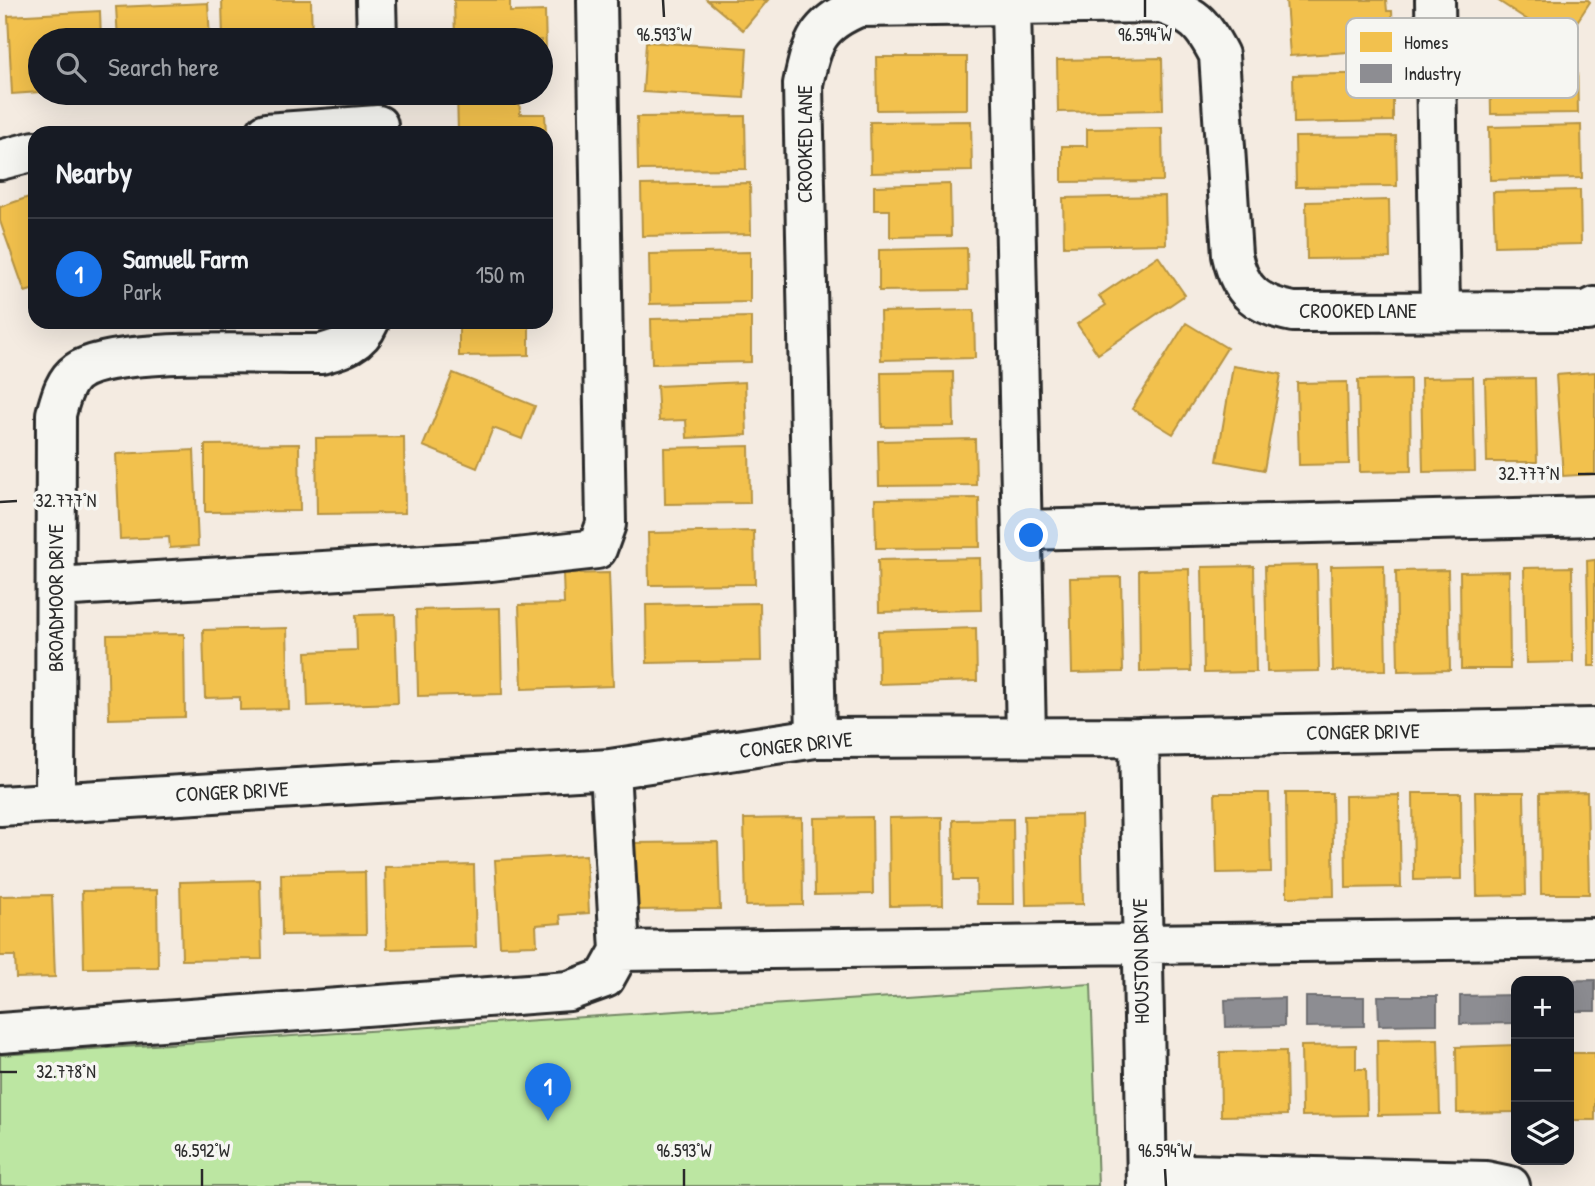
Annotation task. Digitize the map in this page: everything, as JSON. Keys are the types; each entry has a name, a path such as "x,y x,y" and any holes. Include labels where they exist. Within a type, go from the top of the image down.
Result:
{"street":[{"path":"376,0 377,28"},
{"path":"56,587 491,561 597,549 606,524 597,0"},
{"path":"1435,0 1435,18"},
{"name":"CROOKED LANE","path":"816,738 803,84 811,46 824,27 839,15 859,7 1159,3 1186,12 1204,26 1219,55 1232,255 1237,278 1250,294 1270,308 1293,312 1587,311 1595,307"},
{"path":"1011,5 1026,737"},
{"path":"1437,98 1440,311"},
{"path":"315,126 378,117"},
{"path":"0,160 28,153"},
{"name":"BROADMOOR DRIVE","path":"55,803 56,414 63,390 76,372 120,356 321,355 363,337 366,329"},
{"path":"1023,530 1595,516"},
{"name":"CONGER DRIVE","path":"0,806 610,769 816,738 1139,737 1595,728"},
{"name":"HOUSTON DRIVE","path":"1139,737 1140,944 1147,1180"},
{"path":"0,1033 569,991 605,978 620,951 610,769"},
{"path":"620,951 1595,938"},
{"path":"1147,1180 1486,1181 1510,1186"}],"green space":[{"path":"1091,984 1098,1186 0,1186 0,1055"}],"building: Homes":[{"path":"222,0 311,0 312,28 223,28"},
{"path":"454,0 510,0 510,12 545,11 545,28 455,28"},
{"path":"707,0 768,0 743,30"},
{"path":"1286,0 1386,0 1387,11 1392,11 1392,18 1346,18 1346,52 1290,56"},
{"path":"1497,0 1590,2 1578,20 1578,18 1525,18"},
{"path":"208,3 209,28 117,28 116,7"},
{"path":"100,11 101,28 28,28 28,93 12,94 8,16"},
{"path":"646,42 747,48 744,98 643,92"},
{"path":"876,57 967,57 967,109 877,110"},
{"path":"1162,58 1163,110 1058,112 1057,60"},
{"path":"1346,74 1346,98 1393,98 1393,121 1294,123 1293,75"},
{"path":"1491,98 1578,98 1578,113 1491,114"},
{"path":"457,105 520,105 520,114 545,114 546,126 458,126"},
{"path":"745,116 746,169 638,170 637,117"},
{"path":"971,121 972,171 871,173 870,122"},
{"path":"1581,125 1582,178 1490,180 1489,127"},
{"path":"1162,128 1163,181 1062,182 1062,146 1087,146 1087,129"},
{"path":"1396,136 1397,186 1296,187 1295,137"},
{"path":"750,183 751,234 642,236 641,185"},
{"path":"950,184 951,236 890,237 890,210 874,210 874,186"},
{"path":"1580,190 1581,244 1495,246 1493,192"},
{"path":"1165,196 1166,244 1064,246 1063,198"},
{"path":"28,197 28,291 25,292 0,221 0,207"},
{"path":"1389,200 1390,258 1307,259 1306,202"},
{"path":"967,248 968,290 879,291 879,250"},
{"path":"750,252 750,302 650,304 649,254"},
{"path":"1158,256 1185,295 1098,354 1077,324 1106,305 1099,296"},
{"path":"974,310 975,358 881,360 880,312"},
{"path":"751,317 751,362 652,364 651,319"},
{"path":"1186,323 1227,348 1173,434 1132,409"},
{"path":"459,329 529,329 529,355 459,356"},
{"path":"1233,366 1281,374 1264,470 1217,461"},
{"path":"953,372 954,426 882,427 881,373"},
{"path":"1595,372 1595,474 1563,476 1556,375"},
{"path":"453,373 535,406 522,439 493,428 477,468 423,446"},
{"path":"1473,377 1475,471 1423,472 1421,378"},
{"path":"1535,378 1537,462 1487,462 1485,379"},
{"path":"1410,379 1411,471 1360,472 1358,380"},
{"path":"745,382 747,435 687,438 686,420 659,421 657,386"},
{"path":"1347,382 1349,464 1299,465 1297,383"},
{"path":"404,437 405,513 317,514 316,438"},
{"path":"975,439 976,485 879,486 878,441"},
{"path":"299,444 300,511 205,512 205,445"},
{"path":"749,446 750,503 665,504 664,448"},
{"path":"194,450 198,546 170,548 169,537 120,539 116,454"},
{"path":"979,498 980,547 876,548 875,499"},
{"path":"754,531 755,584 649,585 648,533"},
{"path":"980,558 981,610 879,612 878,560"},
{"path":"1595,560 1595,666 1589,666 1587,561"},
{"path":"1317,565 1319,671 1267,672 1265,566"},
{"path":"1384,565 1386,670 1333,671 1331,566"},
{"path":"1254,566 1256,672 1204,673 1202,567"},
{"path":"1572,567 1573,662 1526,663 1524,568"},
{"path":"1189,569 1191,671 1140,672 1139,570"},
{"path":"1448,570 1450,670 1398,671 1396,571"},
{"path":"1509,571 1510,669 1461,669 1460,572"},
{"path":"609,573 613,686 522,689 519,605 564,604 563,574"},
{"path":"1121,577 1123,672 1072,673 1070,578"},
{"path":"760,603 761,661 647,663 646,605"},
{"path":"500,608 502,694 418,696 416,610"},
{"path":"395,614 398,703 308,706 306,652 357,650 356,615"},
{"path":"287,628 289,709 240,710 240,697 205,698 203,630"},
{"path":"976,628 977,681 879,684 878,631"},
{"path":"184,634 185,717 109,719 107,635"},
{"path":"1475,792 1524,792 1526,895 1477,896"},
{"path":"1587,792 1589,894 1541,894 1540,793"},
{"path":"1215,793 1269,793 1271,872 1217,873"},
{"path":"1286,793 1332,793 1334,896 1287,897"},
{"path":"1413,793 1461,793 1462,879 1414,880"},
{"path":"1399,795 1401,887 1346,888 1345,796"},
{"path":"1081,815 1083,904 1026,905 1024,816"},
{"path":"872,817 873,894 815,895 814,818"},
{"path":"942,817 943,905 890,906 889,818"},
{"path":"802,818 803,905 746,906 744,819"},
{"path":"1013,819 1014,904 977,904 976,880 954,880 953,820"},
{"path":"718,842 720,909 634,910 633,843"},
{"path":"586,855 589,913 560,915 561,923 536,925 537,945 500,946 495,860"},
{"path":"474,865 476,947 387,949 385,867"},
{"path":"365,872 366,934 282,935 281,874"},
{"path":"260,880 262,959 182,960 180,882"},
{"path":"157,890 158,967 84,968 82,891"},
{"path":"52,895 55,977 16,978 15,956 0,956 0,896"},
{"path":"1438,1039 1440,1114 1378,1115 1377,1040"},
{"path":"1356,1045 1356,1069 1366,1069 1367,1115 1302,1116 1301,1046"},
{"path":"1511,1045 1511,1112 1457,1113 1456,1047"},
{"path":"1286,1051 1287,1115 1221,1116 1220,1052"},
{"path":"1574,1053 1595,1053 1595,1120 1574,1120"}],"building: Industry":[{"path":"1574,980 1595,980 1595,1011 1574,1011"},
{"path":"1511,995 1511,1023 1460,1024 1460,996"},
{"path":"1378,996 1437,996 1437,1024 1379,1025"},
{"path":"1306,997 1364,997 1364,1026 1306,1027"},
{"path":"1284,998 1284,1026 1226,1027 1225,1000"}],"place":[{"name":"Samuell Farm","path":"548,1121"}]}
